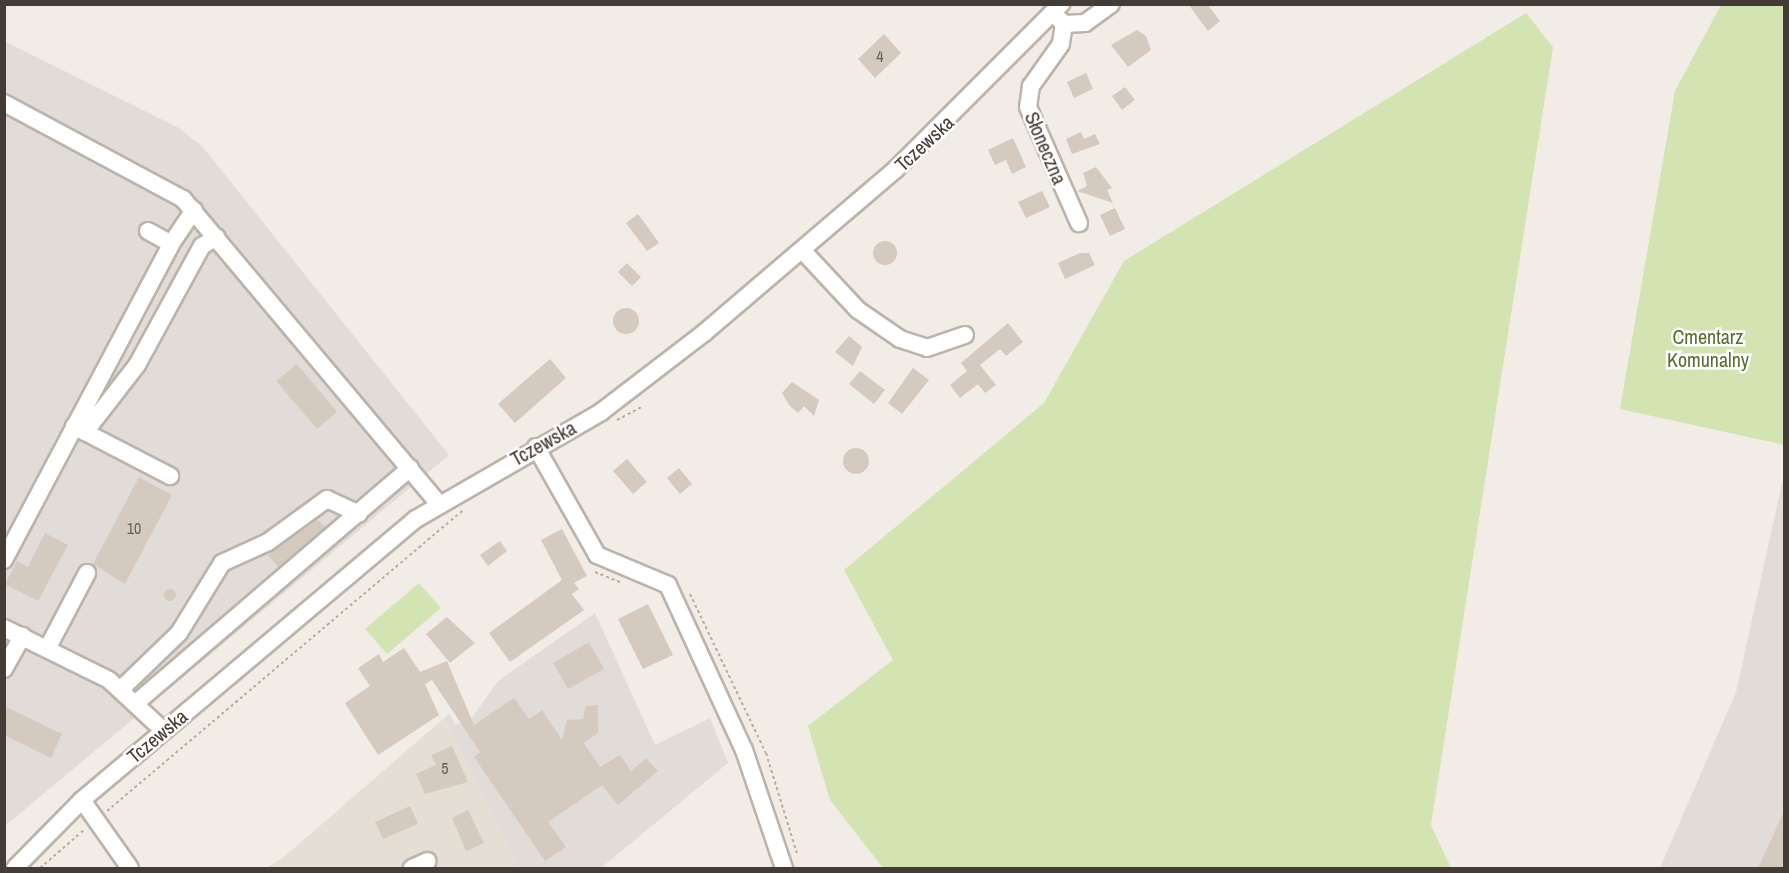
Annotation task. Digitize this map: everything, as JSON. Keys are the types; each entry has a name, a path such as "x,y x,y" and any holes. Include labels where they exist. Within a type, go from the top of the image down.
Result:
{"street":[{"path":"1059,14 1085,23 1111,4"},
{"name":"Słoneczna","path":"1059,14 1061,44 1027,99 1079,223"},
{"name":"Tczewska","path":"15,868 82,800 163,730 438,503 631,392 917,151 1059,14"},
{"path":"4,103 178,195 218,237 319,369 410,468 438,503"},
{"path":"4,560 79,429 171,244 194,210"},
{"path":"148,231 171,244"},
{"path":"79,429 137,365 202,246 218,237"},
{"path":"802,250 858,310 900,339 927,348 964,335"},
{"path":"79,429 170,476"},
{"path":"536,447 597,555 668,585 744,750 784,868"},
{"path":"136,703 410,468"},
{"path":"120,690 179,633 222,563 268,542 327,499 359,514"},
{"path":"47,649 87,573"},
{"path":"4,628 120,690 163,730"},
{"path":"4,669 21,636"},
{"path":"82,800 98,818 130,868"},
{"path":"412,868 428,861"}],"path":[{"path":"611,423 641,407"},
{"path":"40,868 469,507"},
{"path":"591,565 603,578 626,583"}],"shaded area":[{"path":"4,41 179,128 202,146 449,455 5,826"},
{"path":"1784,474 1784,868 1660,868 1736,692"},
{"path":"595,613 655,745 710,718 728,763 601,868 519,868 446,717 451,716 456,725 471,719 498,681"},
{"path":"449,714 522,868 266,868 285,856"}],"green space":[{"name":"Cmentarz Komunalny","path":"1721,5 1784,5 1784,445 1620,409 1675,91"},
{"path":"1526,13 1553,47 1431,825 1451,868 883,868 830,800 808,726 893,660 844,570 1044,403 1124,261"},
{"path":"419,583 441,608 387,654 365,629"}],"building":[{"path":"1188,4 1207,4 1220,21 1208,31"},
{"path":"1137,30 1146,36 1151,50 1128,67 1111,45"},
{"path":"884,34 901,53 875,78 858,59"},
{"path":"1086,73 1093,89 1074,98 1067,82"},
{"path":"1125,87 1135,100 1122,110 1112,96"},
{"path":"1081,132 1084,139 1095,134 1100,144 1072,154 1066,139"},
{"path":"1013,138 1026,167 1012,174 1006,160 995,165 988,150"},
{"path":"1096,167 1112,188 1107,190 1113,203 1077,191 1087,186 1083,173"},
{"path":"1042,191 1050,207 1026,218 1018,202"},
{"path":"1115,208 1125,229 1110,236 1100,215"},
{"path":"638,214 659,243 647,251 626,223"},
{"path":"885,241 894,244 897,253 894,262 885,265 876,262 873,253 876,244"},
{"path":"1080,253 1089,253 1095,265 1065,279 1058,263"},
{"path":"627,263 641,277 632,286 618,272"},
{"path":"626,308 635,312 639,321 635,330 626,334 617,330 613,321 617,312"},
{"path":"1008,323 1023,342 1006,356 1000,349 980,365 996,385 985,393 978,384 960,398 950,385 967,371 961,363"},
{"path":"849,336 862,347 853,366 835,352"},
{"path":"550,359 566,378 515,423 498,404"},
{"path":"297,364 337,412 317,429 276,381"},
{"path":"913,368 929,380 902,414 888,403"},
{"path":"860,371 885,390 874,404 849,384"},
{"path":"792,382 819,400 814,416 804,406 798,413 789,405 782,393"},
{"path":"856,448 865,452 869,461 865,470 856,474 847,470 843,461 847,452"},
{"path":"627,459 647,482 633,494 613,471"},
{"path":"679,468 692,484 680,494 667,478"},
{"path":"139,477 172,495 125,584 93,564"},
{"path":"317,519 325,527 278,567 268,555"},
{"path":"562,529 587,576 574,583 579,589 572,594 584,610 510,662 489,633 562,580 541,540"},
{"path":"45,533 68,545 38,601 5,584 17,561 28,567"},
{"path":"500,541 507,551 488,566 480,555"},
{"path":"170,589 176,595 170,601 164,595"},
{"path":"648,604 673,655 643,669 618,619"},
{"path":"447,617 475,643 450,663 426,634"},
{"path":"589,642 604,669 568,689 553,663"},
{"path":"404,648 420,672 447,661 474,725 514,698 529,719 542,710 562,740 567,720 583,719 586,706 598,705 598,733 584,743 600,767 620,755 631,771 646,758 658,771 618,805 602,785 548,822 566,847 545,861 474,757 480,752 432,680 425,684 439,715 378,755 345,703 370,686 358,668 379,654 383,662"},
{"path":"4,706 62,734 51,758 4,735"},
{"path":"452,746 468,782 425,794 416,774 436,765 431,755"},
{"path":"410,806 418,824 383,839 375,822"},
{"path":"1785,809 1785,868 1758,868"},
{"path":"468,810 484,843 466,851 452,818"}]}
